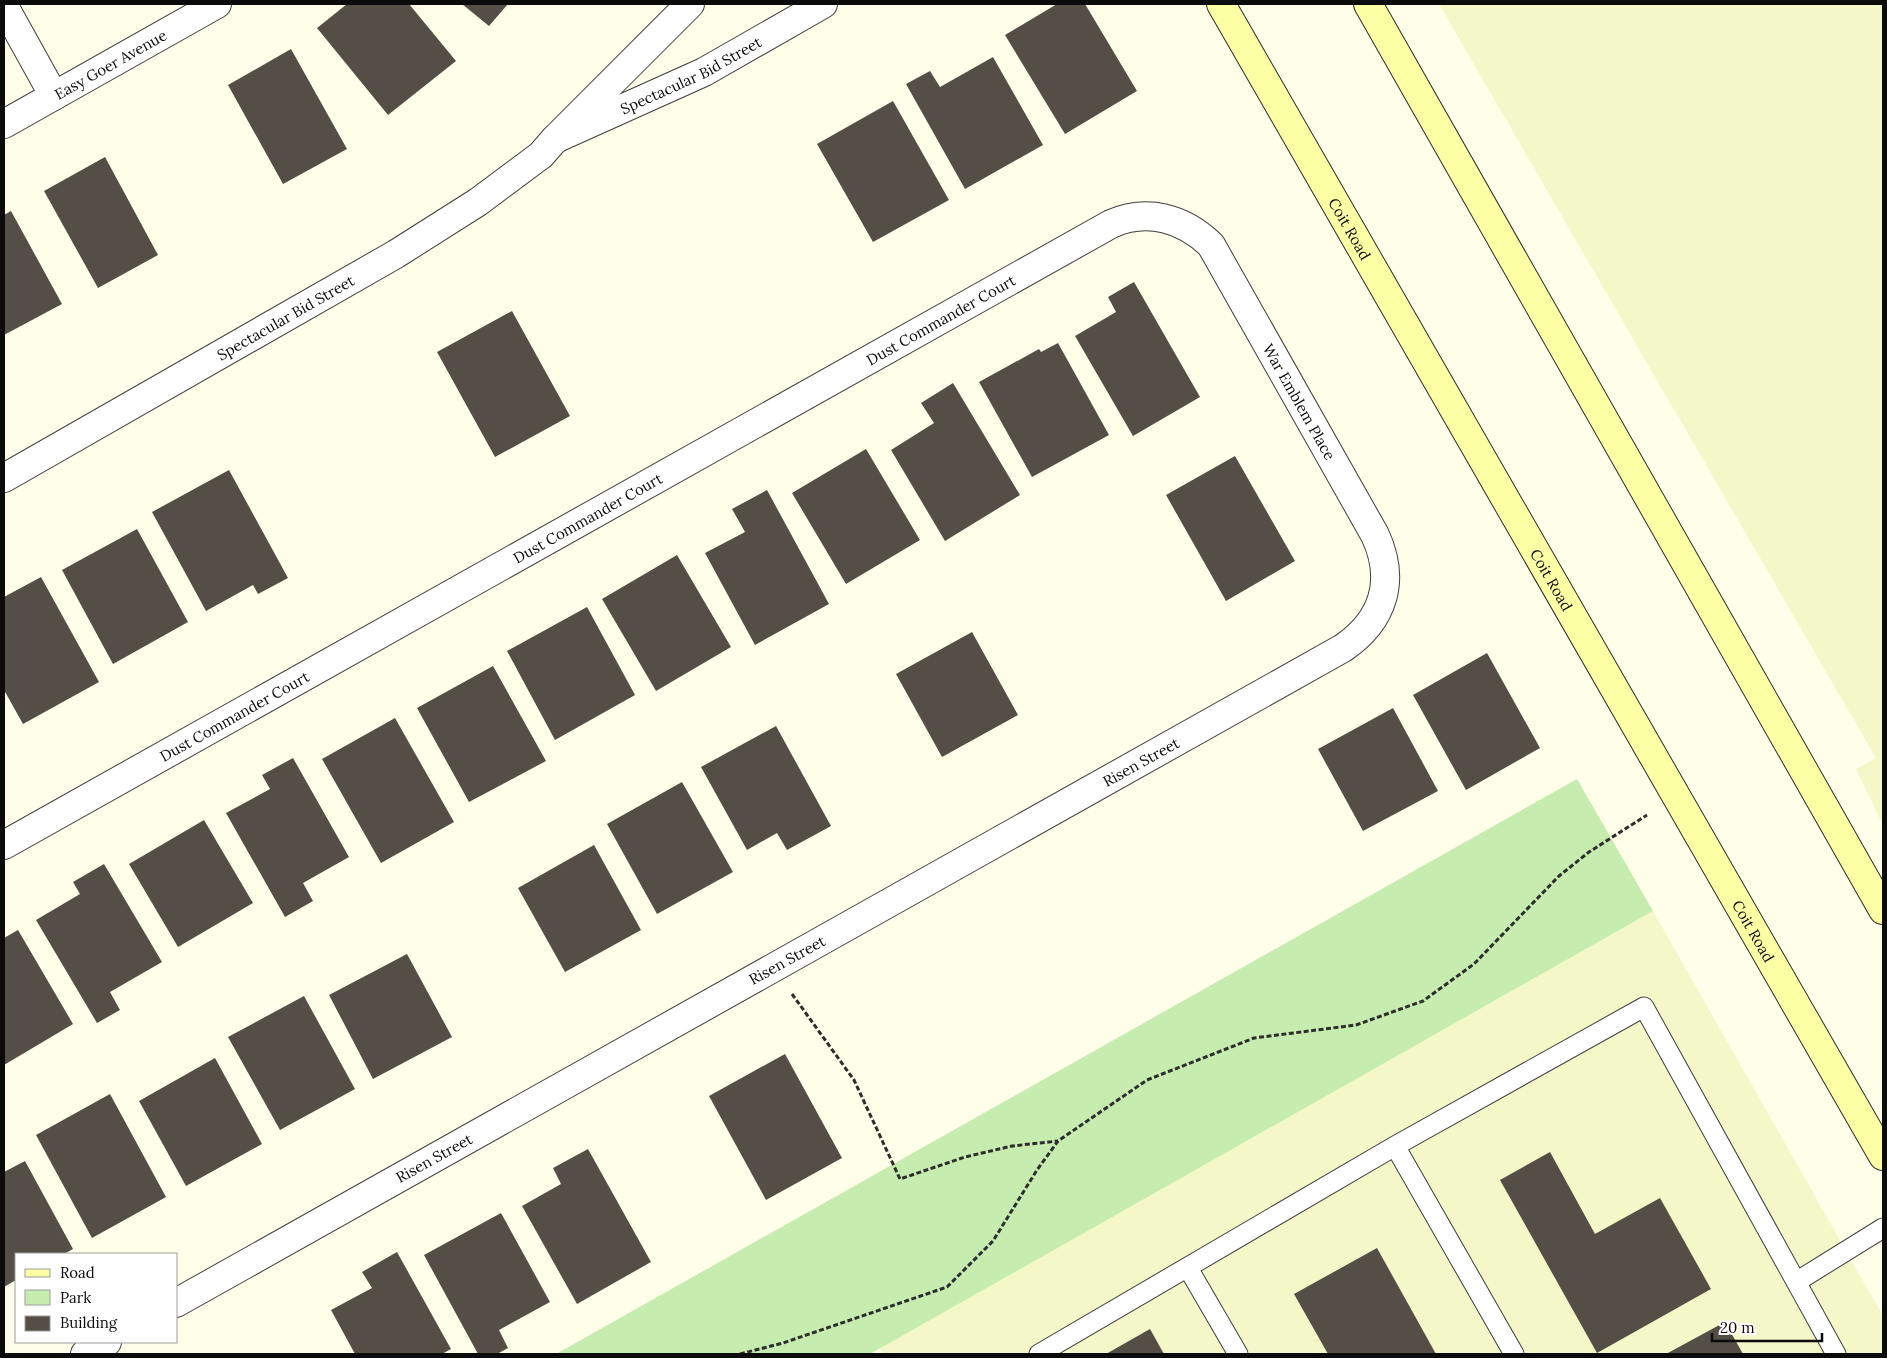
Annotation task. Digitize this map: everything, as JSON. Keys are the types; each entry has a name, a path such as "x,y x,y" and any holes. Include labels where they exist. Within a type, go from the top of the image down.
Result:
{"main road":[{"name":"Coit Road","path":"1221,4 1883,1156"},
{"path":"1368,4 1883,910"}],"street":[{"name":"Easy Goer Avenue","path":"4,124 217,4"},
{"name":"Spectacular Bid Street","path":"4,478 404,249 478,202 541,155 554,139 690,4"},
{"name":"Spectacular Bid Street","path":"554,139 704,72 823,4"},
{"path":"4,6 54,96"},
{"name":"Dust Commander Court","path":"4,845 1111,224 1131,217 1152,216 1178,222"},
{"name":"War Emblem Place","path":"1178,222 1200,235 1217,254 1375,535 1381,549 1385,569 1385,585 1382,600"},
{"name":"Risen Street","path":"178,1302 1343,648 1356,640 1367,628 1376,615 1382,600"},
{"path":"85,1354 105,1343"}],"lane":[{"path":"1039,1354 1395,1146 1644,1007 1836,1354"},
{"path":"1395,1146 1514,1354"},
{"path":"1796,1282 1883,1228"},
{"path":"1188,1268 1238,1354"}],"path":[{"path":"740,1354 783,1343 947,1287 993,1241 1037,1170 1058,1141 1147,1080 1254,1038 1356,1025 1423,1001 1474,964 1559,876 1589,852 1647,815"},
{"path":"771,969 791,992 854,1080 900,1179 965,1158 1012,1146 1058,1141"}],"green space":[{"path":"1439,4 1883,4 1883,825 1856,769 1876,758"},
{"path":"1577,779 1653,911 870,1354 556,1354"},
{"path":"1653,911 1883,1316 1883,1354 884,1354 880,1348"}],"building":[{"path":"347,4 409,4 456,61 388,115 317,28"},
{"path":"462,4 508,4 489,26"},
{"path":"1057,4 1085,4 1137,91 1065,134 1005,35"},
{"path":"291,49 347,149 283,184 228,85"},
{"path":"993,57 1043,145 965,189 906,84 930,71 940,87"},
{"path":"893,101 949,200 873,242 817,144"},
{"path":"105,157 158,255 98,288 44,191"},
{"path":"11,211 62,304 4,335 4,215"},
{"path":"1134,282 1200,397 1133,436 1075,336 1116,312 1108,297"},
{"path":"512,311 570,416 495,457 437,352"},
{"path":"1058,343 1109,435 1032,477 979,382 1039,349 1041,352"},
{"path":"953,383 1020,495 945,541 891,450 934,423 921,403"},
{"path":"866,449 920,540 846,584 792,493"},
{"path":"1235,456 1295,561 1226,601 1166,495"},
{"path":"229,470 288,578 258,594 253,585 206,611 152,512"},
{"path":"767,490 829,604 755,645 705,553 745,532 732,509"},
{"path":"137,529 188,622 113,664 62,570"},
{"path":"677,555 731,647 656,691 602,599"},
{"path":"41,577 99,682 23,724 4,690 4,597"},
{"path":"587,607 635,695 555,740 507,651"},
{"path":"972,632 1018,715 942,757 896,674"},
{"path":"1487,653 1540,748 1466,790 1413,695"},
{"path":"493,666 546,761 469,802 417,708"},
{"path":"1393,708 1438,791 1363,831 1318,749"},
{"path":"395,718 454,822 381,863 322,759"},
{"path":"776,726 831,826 787,850 777,833 747,850 701,767"},
{"path":"293,758 349,857 303,883 313,901 285,917 226,813 270,789 262,775"},
{"path":"682,782 733,872 657,914 607,824"},
{"path":"204,820 253,903 178,947 129,864"},
{"path":"594,845 641,930 565,972 518,888"},
{"path":"104,864 162,962 110,992 120,1010 97,1023 36,920 80,894 73,882"},
{"path":"18,930 73,1024 4,1065 4,938"},
{"path":"407,954 452,1037 373,1079 329,995"},
{"path":"304,996 355,1089 280,1130 228,1037"},
{"path":"785,1054 842,1158 766,1200 709,1096"},
{"path":"215,1058 262,1144 186,1186 139,1101"},
{"path":"110,1094 166,1197 92,1238 36,1135"},
{"path":"588,1149 651,1262 577,1304 522,1206 561,1184 553,1168"},
{"path":"1550,1152 1595,1234 1660,1198 1711,1289 1597,1353 1500,1180"},
{"path":"25,1161 73,1249 66,1253 15,1253 15,1281 4,1287 4,1172"},
{"path":"501,1213 550,1302 499,1330 508,1348 497,1354 478,1354 424,1255"},
{"path":"1377,1248 1436,1354 1328,1354 1294,1294"},
{"path":"397,1252 451,1349 442,1354 355,1354 331,1310 372,1288 362,1272"},
{"path":"1725,1322 1743,1354 1666,1354"},
{"path":"1150,1329 1164,1354 1106,1354"}]}
